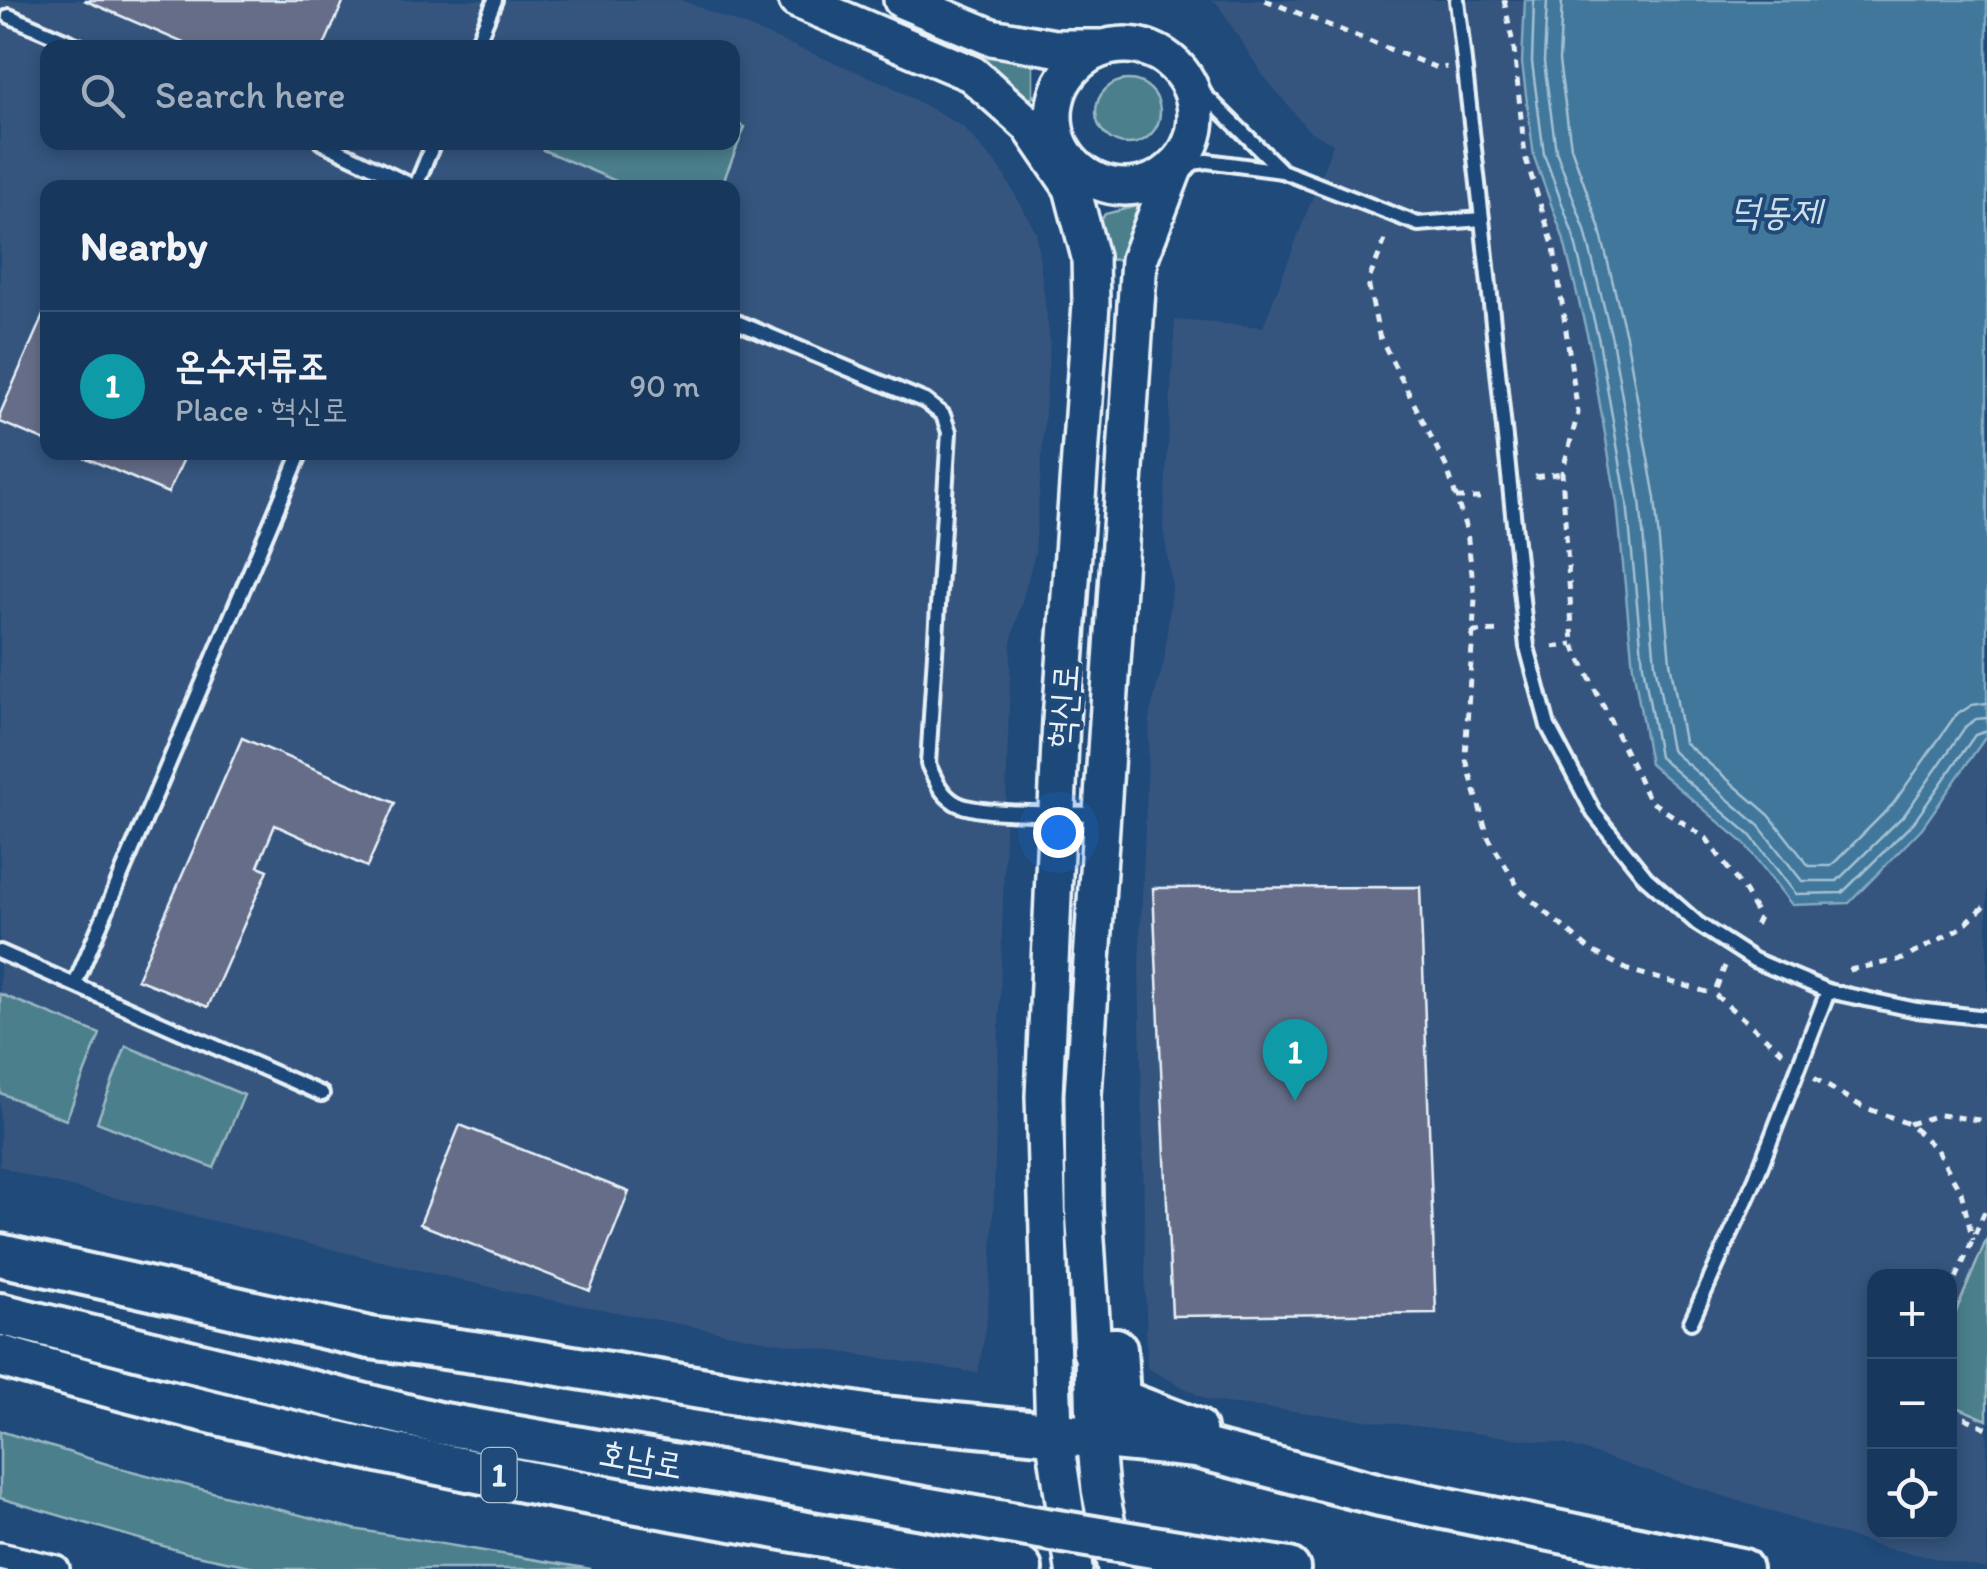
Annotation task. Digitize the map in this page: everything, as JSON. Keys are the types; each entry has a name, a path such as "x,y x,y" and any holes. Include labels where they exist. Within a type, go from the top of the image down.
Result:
{"highway":[{"path":"0,1256 370,1338 872,1416 1196,1447 1380,1495 1741,1569"},
{"name":"호남로","path":"0,1314 438,1423 1290,1569"},
{"path":"1093,1350 1116,1349 1118,1400 1196,1429 1196,1447"},
{"name":"호남로","path":"0,1356 133,1394 404,1456 672,1510 1013,1568"}],"main road":[{"name":"혁신로","path":"796,0 972,74 1063,161"},
{"path":"902,0 990,37 1055,48 1146,46 1183,73"},
{"name":"혁신로","path":"1074,1569 1054,1434 1044,1096 1056,812 1092,304 1090,257 1055,128 1056,98 1064,78 1080,60 1104,48"},
{"name":"혁신로","path":"1116,1569 1100,1489 1095,1435 1083,1095 1139,260 1175,166 1192,140 1197,117 1194,94 1183,73"},
{"path":"1063,161 1104,184 1125,187 1147,184 1175,166"}],"street":[{"path":"0,1556 56,1569"}],"lane":[{"path":"478,40 495,0"},
{"path":"1458,0 1526,647 1548,726 1594,813 1646,878 1698,924 1754,960 1828,991 1918,1010 1987,1018"},
{"path":"9,16 64,40"},
{"path":"1183,73 1282,171"},
{"path":"338,150 401,180"},
{"path":"419,180 431,150"},
{"path":"1175,166 1207,162 1282,171 1418,224 1482,219"},
{"path":"740,323 925,401 943,415 948,432 928,764 941,791 957,805 984,811 1101,814"},
{"path":"74,984 298,460"},
{"path":"0,952 322,1094"},
{"path":"1691,1322 1756,1178 1828,991"}],"path":[{"path":"1265,0 1440,69 1464,62"},
{"path":"1504,0 1514,49 1525,156 1554,248 1578,414 1562,473 1572,644 1649,800 1706,838 1746,892 1759,917 1752,932"},
{"path":"1386,240 1368,282 1379,335 1439,452 1467,532 1475,599 1464,756 1488,837 1520,890 1590,950 1628,970 1714,994 1799,1066 1861,1106 1909,1124 1936,1149 1961,1192 1972,1240"},
{"path":"1535,477 1562,473"},
{"path":"1456,498 1488,498"},
{"path":"1472,632 1501,631"},
{"path":"1553,648 1572,644"},
{"path":"1849,970 1904,959 1960,928 1987,904"},
{"path":"1714,994 1725,966"},
{"path":"1909,1124 1939,1115 1987,1121"},
{"path":"1957,1275 1987,1206"},
{"path":"1957,1414 1987,1428"}],"shaded area":[{"path":"0,0 681,0 887,84 963,127 1000,168 1036,232 1050,341 1035,553 1011,642 992,1258 978,1373 774,1342 515,1293 37,1179 0,1166"},
{"path":"1210,0 1987,0 1987,1569 1880,1547 1564,1444 1209,1401 1147,1368 1139,965 1150,712 1164,661 1172,586 1163,528 1175,320 1263,327 1333,144 1309,131 1262,74 1217,3"}],"green space":[{"path":"981,47 1033,63 1033,97 1028,101 975,60"},
{"path":"1128,80 1151,89 1160,112 1151,135 1128,144 1105,135 1096,112 1105,89"},
{"path":"543,150 736,150 724,180 614,180"},
{"path":"1141,205 1127,261 1107,259 1100,221 1105,214"},
{"path":"0,994 100,1034 66,1120 0,1093"},
{"path":"126,1046 244,1095 214,1168 97,1122"},
{"path":"1987,1238 1987,1420 1957,1407 1957,1309"},
{"path":"0,1431 120,1468 354,1529 591,1569 265,1569 187,1553 0,1498"}],"water":[{"name":"덕동제","path":"1525,0 1987,0 1987,735 1922,828 1849,903 1792,905 1744,843 1650,764 1633,667 1617,503 1589,342 1563,237 1534,157 1522,63"}],"building":[{"path":"84,0 344,0 326,40 176,40"},
{"path":"40,322 40,439 0,422"},
{"path":"91,460 183,460 168,493"},
{"path":"242,738 395,803 367,867 275,825 258,866 268,870 208,1007 137,979"},
{"path":"1420,887 1436,1313 1172,1316 1153,888"},
{"path":"460,1125 629,1192 590,1291 420,1224"}],"place":[{"name":"온수저류조","path":"1295,1101"}]}
